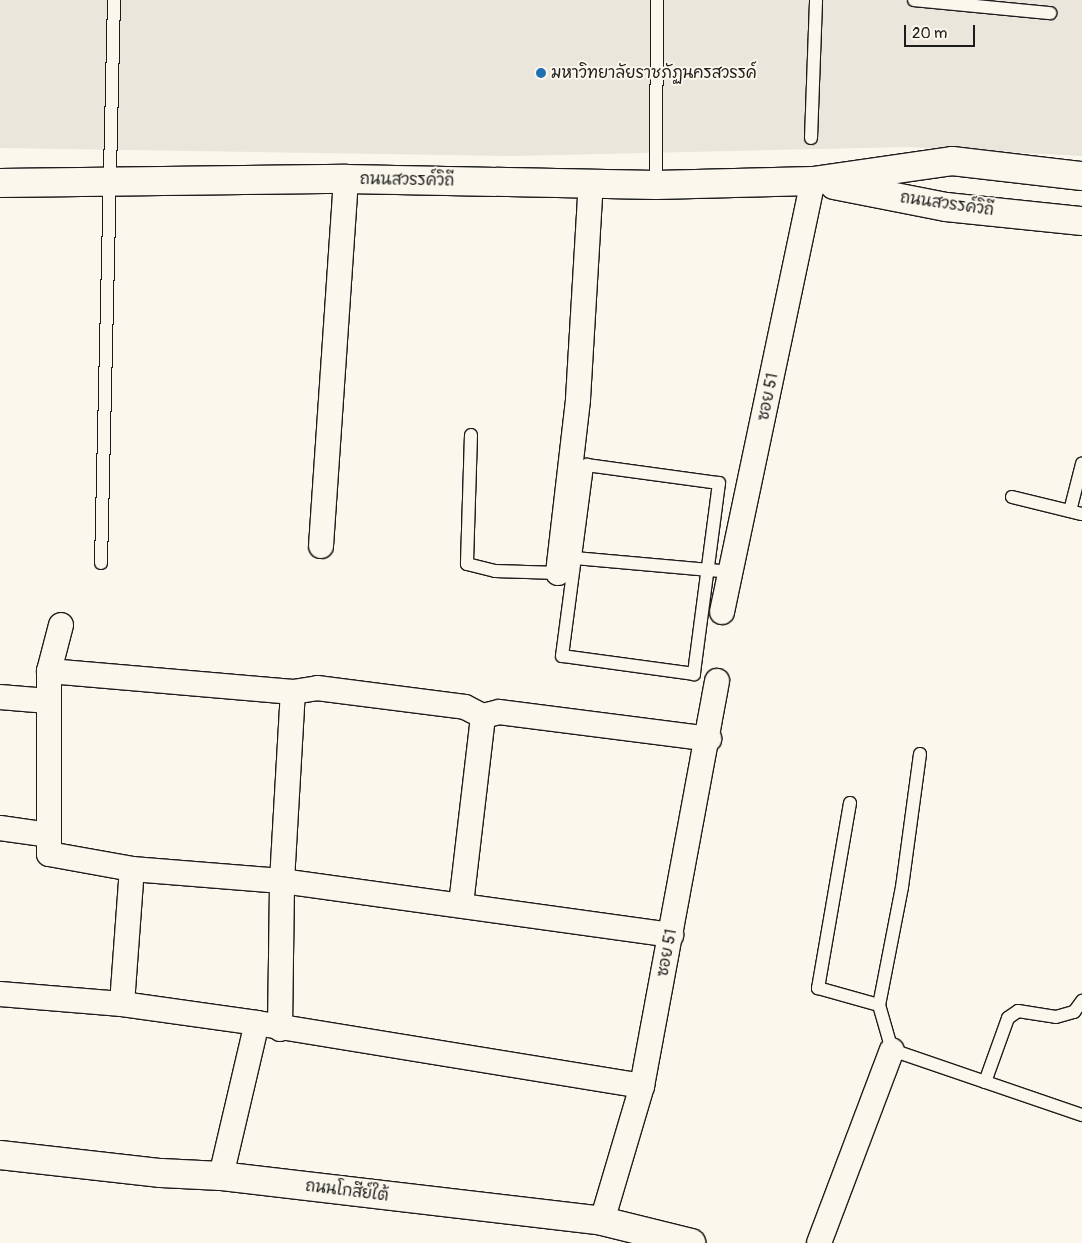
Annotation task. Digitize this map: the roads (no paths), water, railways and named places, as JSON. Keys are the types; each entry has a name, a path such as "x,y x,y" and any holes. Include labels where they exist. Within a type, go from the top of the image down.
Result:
{"main road":[{"name":"ถนนสวรรค์วิถี","path":"0,183 110,180 346,179 656,185 813,181 952,161 1082,176"},
{"name":"ถนนสวรรค์วิถี","path":"813,181 946,207 1082,221"},
{"name":"ถนนโกสีย์ใต้","path":"0,1155 161,1173 221,1176 602,1221 691,1243"}],"street":[{"path":"321,546 346,179"},
{"name":"ซอย 51","path":"722,612 813,181"},
{"path":"567,565 591,183"},
{"path":"61,625 49,671 49,854 132,869 282,881 460,904 671,935"},
{"path":"49,671 293,692 317,688 465,707 483,716 499,712 708,739"},
{"name":"ซอย 51","path":"602,1221 642,1086 718,681"},
{"path":"280,1029 282,881 293,692"},
{"path":"0,697 48,701"},
{"path":"460,904 483,716"},
{"path":"0,828 49,836"},
{"path":"122,1004 132,869"},
{"path":"0,994 122,1004 257,1023 280,1029 642,1086"},
{"path":"221,1176 257,1023"},
{"path":"819,1243 892,1050"}],"lane":[{"path":"101,563 114,0"},
{"path":"656,185 657,0"},
{"path":"811,138 816,0"},
{"path":"914,0 1050,13"},
{"path":"471,435 467,564 495,571 567,565 731,572"},
{"path":"1012,497 1076,513 1082,464"},
{"path":"587,465 718,483 708,570 694,674 562,656 567,565 587,465"},
{"path":"920,754 902,887 879,1005 892,1050 1082,1115"},
{"path":"850,803 818,988 879,1005"},
{"path":"986,1082 1008,1018 1018,1011 1056,1017 1074,1012 1082,1001"}],"place":[{"name":"มหาวิทยาลัยราชภัฏนครสวรรค์","path":"541,73"}]}
